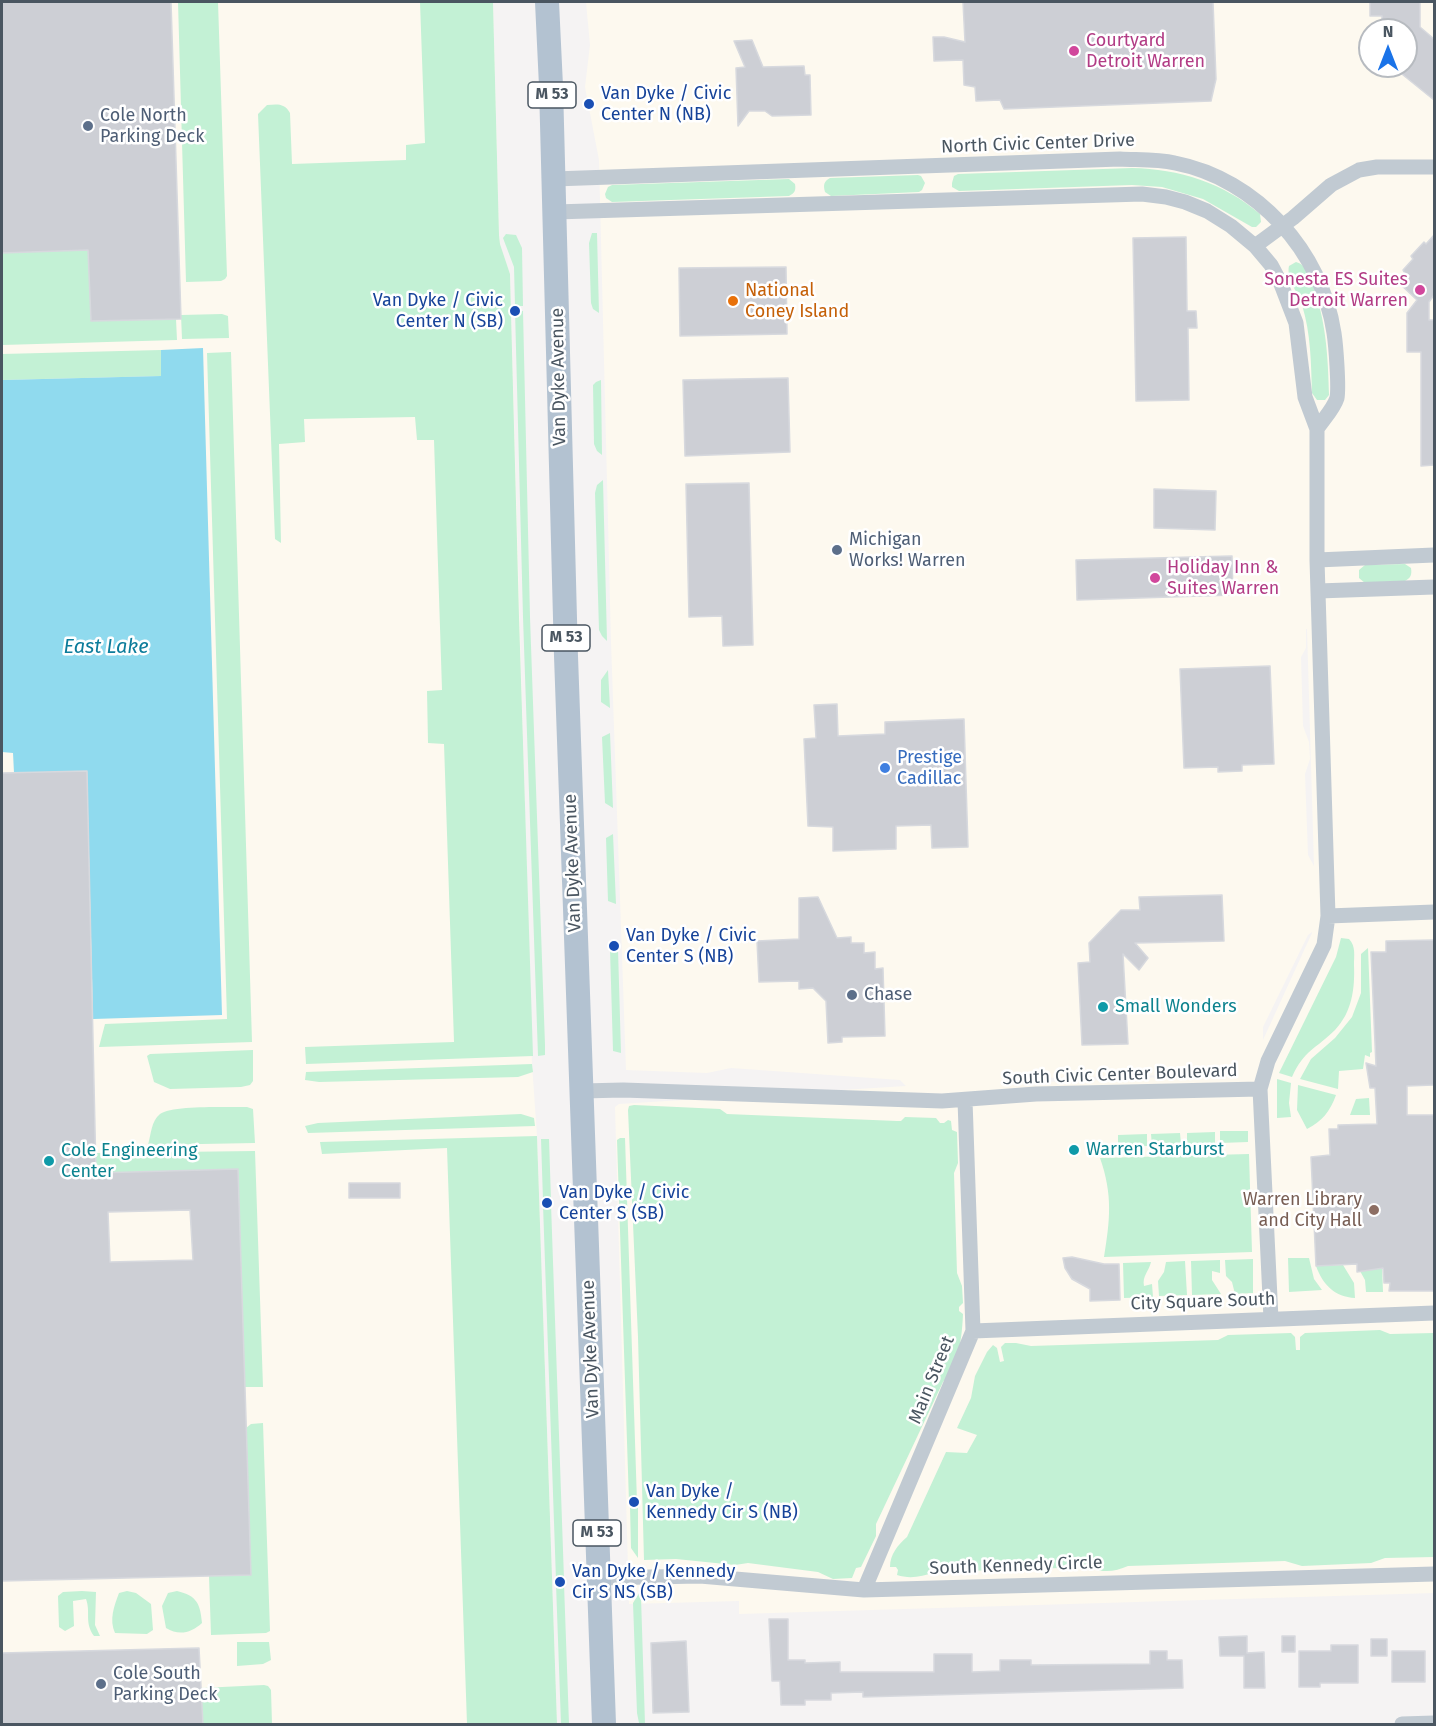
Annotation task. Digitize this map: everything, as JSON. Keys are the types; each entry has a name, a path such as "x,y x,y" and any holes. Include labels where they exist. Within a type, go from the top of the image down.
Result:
{"main road":[{"name":"Van Dyke Avenue","path":"547,2 566,645 604,1725"}],"street":[{"name":"North Civic Center Drive","path":"554,179 1149,160 1175,163 1199,170 1227,183 1254,200 1282,225 1297,243 1319,280 1333,324 1336,346 1337,398 1317,429"},
{"path":"1255,246 1331,185 1359,170 1377,167 1434,167"},
{"path":"555,212 1142,194 1166,197 1207,211 1231,226 1255,246 1271,265 1296,323 1305,397 1317,429 1317,560 1434,555"},
{"name":"South Civic Center Boulevard","path":"582,1091 917,1101 965,1100 1036,1094 1260,1089 1268,1060 1324,945 1328,916 1317,560"},
{"path":"1318,591 1434,587"},
{"path":"1328,916 1434,912"},
{"path":"1260,1089 1270,1319"},
{"name":"Main Street","path":"864,1590 973,1332 965,1100"},
{"name":"City Square South","path":"973,1332 1434,1313"},
{"name":"South Kennedy Circle","path":"598,1578 700,1576 864,1590 1434,1574"},
{"path":"1402,1725 1434,1723"}],"shaded area":[{"path":"2,2 493,2 499,235 510,274 532,1064 537,1136 557,1724 2,1724"},
{"path":"586,2 1434,2 1434,1593 739,1614 739,1601 629,1604 615,1107 619,1104 906,1086 900,1080 731,1068 707,1073 626,1070 611,642 599,160 585,87 590,45","holes":["1307,629 1314,866 1308,855 1305,774 1310,759 1309,742 1303,726 1301,657 1306,648","1312,932 1263,1040 1263,1027 1308,935","1216,1075 1019,1083 1034,1078"]}],"green space":[{"path":"178,2 218,2 227,276 221,281 186,282"},
{"path":"420,2 493,2 499,235 510,274 533,1056 306,1064 305,1047 454,1042 444,744 428,743 427,691 442,690 434,440 417,440 415,417 304,419 305,442 279,444 281,543 275,539 258,114 267,105 286,107 290,113 292,164 406,160 406,145 425,143"},
{"path":"1132,168 1167,171 1216,186 1260,214 1261,222 1256,227 1252,227 1203,199 1162,187 1132,185 959,191 952,187 954,176 958,174"},
{"path":"918,175 925,183 919,192 831,196 824,190 825,182 830,178"},
{"path":"789,179 795,184 795,188 789,196 612,202 606,198 605,194 608,187 612,185"},
{"path":"592,233 597,233 599,313 593,309 591,303 589,243"},
{"path":"506,234 516,235 522,248 523,306 515,306 514,267 503,238"},
{"path":"88,250 91,321 176,319 177,340 2,345 2,253"},
{"path":"1296,262 1306,270 1320,310 1328,366 1329,395 1325,400 1317,400 1312,393 1307,327 1302,305 1289,271 1289,266"},
{"path":"515,310 523,311 530,617 545,1045 545,1055 538,1056 523,617"},
{"path":"222,314 228,316 229,338 182,339 181,315"},
{"path":"161,350 162,376 2,380 2,354"},
{"path":"231,352 252,1042 99,1047 105,1024 227,1019 207,353"},
{"path":"601,380 602,455 594,444 593,385"},
{"path":"603,480 607,641 599,630 595,493 597,485"},
{"path":"1405,564 1411,568 1411,572 1410,577 1405,581 1365,583 1359,578 1359,570 1365,565"},
{"path":"608,670 610,708 601,702 601,680"},
{"path":"610,733 613,808 605,803 602,737"},
{"path":"613,834 616,904 608,901 606,838"},
{"path":"1341,938 1349,939 1354,951 1353,991 1349,1008 1341,1023 1306,1055 1292,1077 1279,1073 1336,957"},
{"path":"1368,948 1372,1052 1370,1057 1365,1055 1363,1069 1339,1071 1338,1089 1300,1079 1311,1059 1335,1038 1352,1017 1361,993 1361,954"},
{"path":"610,949 618,949 621,1053 613,1051"},
{"path":"253,1050 253,1081 250,1085 241,1087 170,1089 154,1082 147,1056 150,1054"},
{"path":"532,1064 533,1072 518,1077 319,1082 305,1080 306,1072"},
{"path":"1277,1079 1291,1083 1289,1103 1291,1117 1277,1118"},
{"path":"1298,1085 1336,1095 1325,1115 1307,1129 1297,1110"},
{"path":"1369,1098 1370,1115 1350,1115 1356,1099"},
{"path":"629,1106 720,1109 727,1114 897,1121 905,1117 936,1118 940,1123 951,1121 952,1130 957,1132 958,1163 954,1173 957,1273 962,1286 963,1303 959,1307 959,1311 963,1314 959,1350 953,1367 943,1382 876,1524 876,1536 861,1567 856,1568 852,1578 833,1579 818,1572 748,1563 735,1565 676,1559 644,1560 638,1337 628,1110"},
{"path":"247,1107 253,1109 255,1143 148,1145 155,1120 165,1111"},
{"path":"521,1114 534,1118 535,1126 308,1133 305,1126 318,1123"},
{"path":"1220,1131 1248,1131 1248,1142 1220,1143"},
{"path":"1215,1132 1215,1144 1187,1144 1187,1133"},
{"path":"1180,1133 1181,1144 1152,1146 1151,1134"},
{"path":"1147,1134 1147,1146 1118,1147 1118,1135"},
{"path":"537,1136 557,1724 467,1724 447,1148 322,1154 320,1142"},
{"path":"625,1138 637,1502 629,1502 617,1140"},
{"path":"541,1139 549,1139 551,1200 543,1200"},
{"path":"255,1151 263,1387 245,1387 238,1169 96,1173 95,1153"},
{"path":"1249,1154 1252,1252 1104,1257 1108,1231 1109,1196 1100,1158"},
{"path":"551,1204 564,1579 556,1580 543,1205"},
{"path":"1288,1258 1309,1258 1314,1279 1322,1290 1289,1292"},
{"path":"1253,1259 1253,1293 1235,1294 1232,1282 1226,1276 1225,1260"},
{"path":"1220,1260 1220,1273 1212,1271 1212,1280 1221,1294 1192,1295 1191,1261"},
{"path":"1185,1261 1187,1295 1159,1296 1158,1281 1164,1272 1166,1262"},
{"path":"1151,1262 1145,1276 1144,1286 1152,1284 1153,1297 1124,1298 1123,1263"},
{"path":"1343,1265 1354,1283 1355,1298 1341,1295 1331,1289 1322,1279 1316,1266"},
{"path":"1382,1265 1383,1292 1366,1292 1365,1280 1360,1271"},
{"path":"1380,1330 1390,1334 1434,1333 1434,1557 1385,1558 1371,1563 1302,1566 1285,1561 1128,1566 1110,1571 1092,1567 934,1572 911,1577 897,1575 896,1567 890,1567 893,1554 907,1537 946,1452 967,1453 977,1435 957,1428 971,1398 975,1376 993,1345 997,1348 1000,1362 1004,1361 1001,1347 1005,1343 1031,1346 1218,1340 1228,1335 1291,1333 1295,1337 1296,1350 1300,1350 1300,1337 1305,1333"},
{"path":"263,1423 270,1631 211,1635 209,1576 251,1575 246,1428 251,1424"},
{"path":"630,1506 638,1506 638,1558 631,1548"},
{"path":"556,1584 564,1584 569,1724 561,1724"},
{"path":"127,1591 136,1593 151,1604 153,1630 147,1634 115,1633 112,1623 114,1608 119,1593"},
{"path":"177,1591 189,1595 196,1601 201,1616 202,1623 185,1632 176,1632 166,1628 162,1606 168,1593"},
{"path":"63,1592 96,1592 95,1625 100,1636 94,1636 91,1631 86,1599 73,1601 74,1626 65,1631 59,1627 58,1596"},
{"path":"639,1593 641,1597 645,1724 639,1723 637,1713 633,1603"},
{"path":"237,1642 269,1642 271,1660 263,1664 237,1666"},
{"path":"264,1685 271,1690 272,1724 203,1724 201,1688"}],"water":[{"name":"East Lake","path":"203,348 222,1015 93,1019 87,771 14,773 13,753 2,752 3,380 161,376 161,350"}],"building":[{"name":"Cole North Parking Deck","path":"2,2 171,2 181,319 91,321 88,250 2,253"},
{"name":"Courtyard Detroit Warren","path":"963,2 1213,2 1216,79 1211,101 1004,109 1000,100 976,101 975,87 964,85 963,60 934,61 933,37 965,42"},
{"path":"1370,2 1420,2 1420,27 1434,39 1434,100 1407,78 1418,78 1418,18 1370,16"},
{"path":"752,40 763,67 804,66 805,75 810,75 811,115 772,116 765,111 749,111 738,126 736,68 745,67 734,41"},
{"name":"Sonesta ES Suites Detroit Warren","path":"1434,235 1434,295 1429,302 1429,320 1434,320 1434,465 1421,466 1421,352 1407,352 1407,313 1417,300 1400,284 1403,282 1400,278 1405,274 1403,270 1413,259 1411,256"},
{"path":"1186,237 1187,311 1196,311 1197,328 1188,328 1189,400 1136,401 1133,238"},
{"path":"786,267 787,334 680,336 679,268"},
{"path":"788,378 790,452 685,456 683,380"},
{"path":"749,483 753,645 723,646 722,616 689,617 686,484"},
{"path":"1154,489 1216,491 1215,530 1154,528"},
{"name":"Holiday Inn & Suites Warren","path":"1232,556 1233,595 1077,600 1076,560"},
{"path":"1270,666 1274,764 1242,765 1242,771 1218,772 1218,767 1184,768 1180,669"},
{"name":"Prestige Cadillac","path":"837,704 838,736 885,734 885,722 964,719 968,847 932,848 931,825 896,826 896,849 833,851 833,827 808,826 804,739 816,738 814,705"},
{"name":"Cole Engineering Center","path":"87,771 96,1173 238,1169 251,1575 2,1581 2,773","holes":["190,1210 193,1260 110,1262 108,1212"]},
{"name":"Small Wonders","path":"1222,895 1224,941 1135,943 1148,958 1139,970 1123,954 1128,1044 1082,1045 1078,963 1090,962 1089,943 1121,910 1140,910 1139,897"},
{"name":"Chase","path":"818,897 837,938 851,937 851,943 864,943 864,953 875,952 875,969 883,968 885,1036 842,1037 842,1042 828,1043 826,1001 813,988 799,989 799,981 759,982 757,941 799,939 799,898"},
{"name":"Warren Library and City Hall","path":"1434,940 1434,1085 1407,1086 1407,1115 1434,1115 1434,1291 1389,1291 1390,1283 1384,1283 1383,1268 1357,1272 1357,1264 1316,1266 1311,1157 1330,1155 1329,1129 1338,1129 1338,1125 1377,1124 1375,1088 1370,1088 1366,1063 1376,1066 1371,952 1386,952 1386,941"},
{"path":"349,1183 400,1183 400,1198 349,1198"},
{"path":"1072,1257 1104,1264 1119,1264 1120,1300 1090,1301 1090,1289 1072,1279 1065,1268 1063,1258"},
{"path":"769,1619 788,1619 788,1660 805,1660 805,1663 840,1662 840,1672 934,1672 934,1654 972,1654 972,1672 1000,1671 1000,1660 1031,1660 1031,1665 1150,1664 1150,1651 1167,1651 1167,1660 1182,1660 1183,1688 863,1697 863,1692 831,1693 831,1700 805,1700 805,1705 781,1705 780,1681 772,1681"},
{"path":"1247,1636 1247,1653 1264,1652 1265,1688 1244,1688 1244,1656 1220,1656 1219,1637"},
{"path":"1282,1636 1295,1636 1295,1652 1282,1652"},
{"path":"1371,1639 1387,1639 1387,1656 1371,1656"},
{"path":"686,1641 689,1712 653,1713 651,1643"},
{"path":"1331,1645 1358,1645 1358,1683 1320,1683 1320,1687 1299,1687 1299,1651 1331,1651"},
{"name":"Cole South Parking Deck","path":"199,1648 203,1725 2,1725 2,1653"},
{"path":"1392,1651 1425,1651 1425,1682 1392,1682"}],"place":[{"name":"Courtyard Detroit Warren","path":"1074,51"},
{"name":"Van Dyke / Civic Center N (NB)","path":"589,104"},
{"name":"Cole North Parking Deck","path":"88,126"},
{"name":"Sonesta ES Suites Detroit Warren","path":"1420,290"},
{"name":"National Coney Island","path":"733,301"},
{"name":"Van Dyke / Civic Center N (SB)","path":"515,311"},
{"name":"Michigan Works! Warren","path":"837,550"},
{"name":"Holiday Inn & Suites Warren","path":"1155,578"},
{"name":"Prestige Cadillac","path":"885,768"},
{"name":"Van Dyke / Civic Center S (NB)","path":"614,946"},
{"name":"Chase","path":"852,995"},
{"name":"Small Wonders","path":"1103,1007"},
{"name":"Warren Starburst","path":"1074,1150"},
{"name":"Cole Engineering Center","path":"49,1161"},
{"name":"Van Dyke / Civic Center S (SB)","path":"547,1203"},
{"name":"Warren Library and City Hall","path":"1374,1210"},
{"name":"Van Dyke / Kennedy Cir S (NB)","path":"634,1502"},
{"name":"Van Dyke / Kennedy Cir S NS (SB)","path":"560,1582"},
{"name":"Cole South Parking Deck","path":"101,1684"}]}
